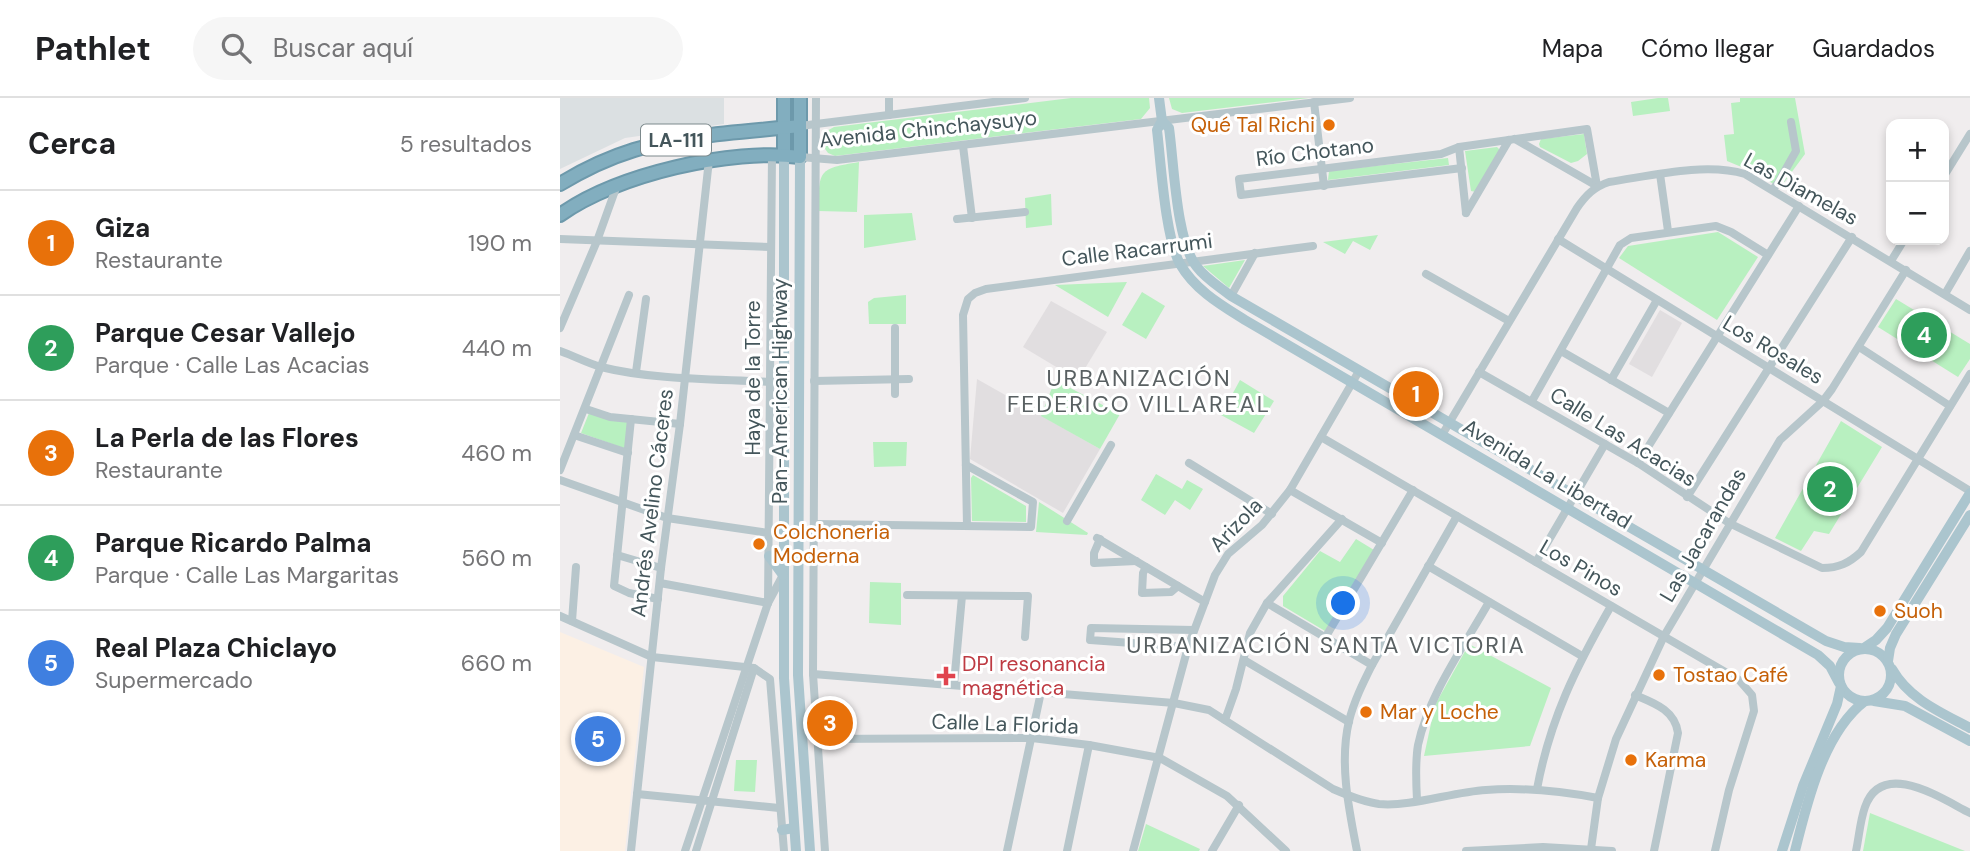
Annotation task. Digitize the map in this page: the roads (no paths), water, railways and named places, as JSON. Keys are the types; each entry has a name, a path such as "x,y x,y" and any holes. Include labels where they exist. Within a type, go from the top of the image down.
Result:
{"highway":[{"name":"Pan-American Highway","path":"778,155 784,128 785,98"},
{"name":"Pan-American Highway","path":"800,98 800,157"},
{"name":"LA-111","path":"560,184 596,164 670,141 800,126"},
{"name":"LA-111","path":"560,215 590,197 656,174 709,160 778,155 800,157"}],"main road":[{"name":"Avenida La Libertad","path":"1159,98 1161,117 1157,130 1171,236 1179,262 1205,293 1245,320 1818,655 1830,666 1840,685"},
{"name":"Avenida La Libertad","path":"1161,117 1169,128 1179,207 1193,261 1198,269 1231,296 1826,640 1836,645 1862,648"},
{"name":"Pan-American Highway","path":"778,155 784,678 796,851"},
{"name":"Pan-American Highway","path":"800,157 798,675 810,851"},
{"path":"1167,209 1179,207"},
{"path":"1245,320 1252,309"},
{"path":"1782,851 1803,786 1837,704 1840,685 1838,674 1844,657 1876,640 1887,628 1970,492"},
{"path":"1795,851 1809,801 1825,759 1845,719 1888,688 1891,681 1889,664 1896,634 1970,515"},
{"path":"769,556 783,575"},
{"path":"1862,648 1878,652 1905,689 1913,695 1970,728"},
{"path":"1840,685 1851,697 1905,706 1970,741"},
{"path":"782,830 794,828"}],"street":[{"path":"816,98 813,674 824,851"},
{"path":"889,98 889,115"},
{"name":"Avenida Chinchaysuyo","path":"800,126 964,102 1025,98"},
{"name":"Avenida Chinchaysuyo","path":"800,157 837,160 963,146 1161,117 1350,98"},
{"path":"1314,102 1324,186"},
{"path":"1773,189 1796,151 1791,122"},
{"name":"Río Chotano","path":"1462,168 1241,195 1240,179 1441,154 1459,147 1587,129 1597,186"},
{"path":"1949,168 1970,134"},
{"path":"1442,435 1585,195 1597,186 1512,139 1466,213 1459,147"},
{"path":"963,146 972,218"},
{"name":"Haya de la Torre","path":"768,603 771,247 778,155"},
{"name":"Andrés Avelino Cáceres","path":"631,851 709,160"},
{"path":"1381,162 1383,178"},
{"name":"Las Diamelas","path":"1597,186 1660,174 1729,169 1745,174 1970,310"},
{"path":"1660,174 1668,231"},
{"path":"560,328 597,241 615,188"},
{"path":"1638,463 1799,206"},
{"path":"957,219 1025,212"},
{"path":"1532,401 1620,246 1630,238 1716,226 1768,255"},
{"path":"1687,497 1852,237"},
{"path":"560,239 771,247"},
{"name":"Los Rosales","path":"1558,239 1970,492"},
{"path":"1891,261 1901,245"},
{"name":"Calle Racarrumi","path":"966,465 964,315 968,299 975,293 986,289 1179,262 1313,246"},
{"path":"1945,294 1970,251"},
{"path":"1231,296 1255,253"},
{"name":"Las Jacarandas","path":"1591,849 1598,798 1616,739 1664,636 1780,440 1823,401 1906,270"},
{"path":"1426,274 1509,321"},
{"path":"560,470 629,295"},
{"path":"636,372 646,299"},
{"path":"1611,380 1657,300"},
{"path":"895,328 895,394"},
{"path":"1859,347 1950,406"},
{"path":"560,351 601,367 684,378 770,382"},
{"path":"1561,351 1669,413"},
{"name":"Arizola","path":"1133,851 1188,647 1221,563 1272,514 1290,490 1359,371"},
{"name":"Calle Las Acacias","path":"1479,372 1638,463 1729,523 1822,568 1835,568 1850,562 1861,552 1970,374"},
{"path":"814,381 909,379"},
{"path":"586,409 610,417 680,424"},
{"path":"631,419 614,586 629,593 659,599"},
{"path":"574,435 628,453"},
{"name":"Los Pinos","path":"1321,437 1739,680 1752,695 1754,711 1729,790 1715,851"},
{"path":"1536,562 1605,444"},
{"path":"1067,521 1111,445"},
{"path":"1189,463 1272,514"},
{"path":"815,524 1031,527 1033,502 966,465 967,526"},
{"path":"560,480 667,518 769,534"},
{"path":"1290,490 1382,543"},
{"path":"1325,638 1413,490"},
{"path":"1357,851 1348,796 1346,760 1349,722 1371,665 1457,516"},
{"path":"1225,719 1250,633 1267,603 1342,519"},
{"path":"1136,561 1094,563 1098,539 1136,561 1205,602"},
{"path":"617,555 661,568"},
{"path":"1428,566 1582,656"},
{"path":"572,621 576,567"},
{"path":"1146,567 1142,593 1168,593 1178,586"},
{"path":"696,851 768,603 783,575"},
{"path":"660,583 768,603"},
{"path":"907,595 1028,596 1026,638"},
{"path":"954,684 962,596"},
{"path":"1417,800 1416,771 1424,723 1432,703 1489,602"},
{"path":"1267,603 1371,665"},
{"path":"1537,789 1549,735 1569,681 1611,606"},
{"path":"560,615 652,656 750,668 770,679 784,851"},
{"path":"1188,647 1090,640 1091,628 1194,629"},
{"path":"1134,643 1140,629"},
{"path":"1244,660 1349,722"},
{"path":"685,851 750,668"},
{"path":"813,674 1174,703 1209,710 1348,796 1378,804 1400,804 1483,790 1537,789 1598,798"},
{"path":"1007,851 1041,692"},
{"path":"1635,695 1661,707 1672,715 1677,723 1678,733 1654,851"},
{"name":"Calle La Florida","path":"816,740 1032,738 1160,758 1227,796 1286,851"},
{"path":"1068,851 1089,745"},
{"path":"1856,851 1868,799 1886,785 1909,784 1970,813"},
{"path":"637,794 779,808"},
{"path":"1212,851 1239,805"},
{"path":"1466,851 1543,847 1612,851"}],"place":[{"name":"Qué Tal Richi","path":"1329,125"},
{"name":"Parque Ricardo Palma","path":"1924,335"},
{"name":"Giza","path":"1416,394"},
{"name":"Parque Cesar Vallejo","path":"1830,489"},
{"name":"Colchoneria Moderna","path":"759,544"},
{"name":"Suoh","path":"1880,611"},
{"name":"Tostao Café","path":"1659,675"},
{"name":"DPI resonancia magnética","path":"946,676"},
{"name":"Mar y Loche","path":"1366,712"},
{"name":"La Perla de las Flores","path":"830,723"},
{"name":"Real Plaza Chiclayo","path":"598,739"},
{"name":"Karma","path":"1631,760"}],"district":[{"name":"URBANIZACIÓN FEDERICO VILLAREAL","path":"1139,391"},
{"name":"URBANIZACIÓN SANTA VICTORIA","path":"1326,645"}]}
